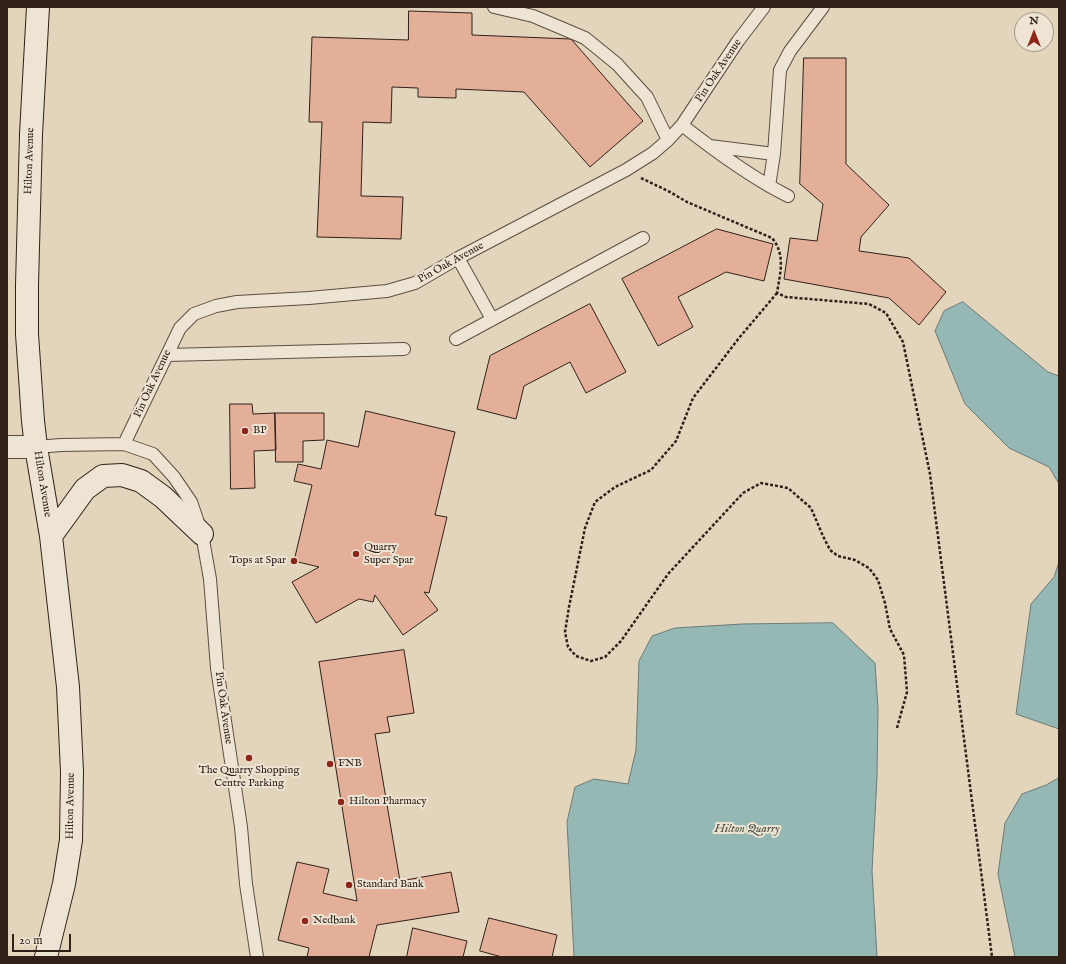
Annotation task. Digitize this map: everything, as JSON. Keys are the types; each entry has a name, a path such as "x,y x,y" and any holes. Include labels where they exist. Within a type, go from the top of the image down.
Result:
{"street":[{"name":"Hilton Avenue","path":"38,7 31,134 27,334 36,447 50,536 68,687 72,772 71,840 64,884 46,957"},
{"path":"7,448 36,447"},
{"path":"50,536 85,490 103,476 122,475 141,481 162,497 202,534"}],"lane":[{"path":"494,7 534,16 585,38 617,64 647,97 668,140"},
{"name":"Pin Oak Avenue","path":"124,444 180,328 194,314 216,306 237,302 309,298 387,290 415,283 458,258 626,170 653,153 682,125 738,42 764,7"},
{"path":"769,186 774,154 780,70 790,51 823,7"},
{"path":"682,125 709,146 769,186 788,196"},
{"path":"709,146 774,154"},
{"path":"456,339 644,238"},
{"path":"458,258 492,319"},
{"path":"167,355 404,349"},
{"name":"Pin Oak Avenue","path":"36,447 124,444 153,454 174,478 191,502 202,534 210,579 216,668 241,827 246,884 257,957"}],"path":[{"path":"626,170 687,202 772,238 776,243 780,254 781,266 777,293 739,338 694,398 676,441 651,470 615,487 595,502 586,528 569,606 565,632 568,647 576,656 591,661 605,657 621,641 668,574 743,493 761,483 788,488 812,508 830,550 838,556 855,560 869,568 878,580 885,603 890,629 904,655 907,692 897,728"},
{"path":"777,293 786,297 869,304 886,313 903,342 930,474 992,957"}],"water":[{"path":"963,302 1048,372 1059,376 1059,484 1049,467 1009,448 965,404 935,331 944,311"},
{"path":"1059,562 1059,729 1016,714 1031,604 1054,577"},
{"name":"Hilton Quarry","path":"833,623 875,663 878,709 877,777 872,871 878,957 574,957 567,822 575,787 594,779 628,784 636,750 639,661 652,636 675,628 742,624"},
{"path":"1059,778 1059,957 1015,957 998,874 1005,823 1022,794 1046,785"}],"building":[{"path":"409,11 472,13 472,35 571,39 643,121 590,167 524,92 456,89 456,98 418,97 418,88 392,87 391,123 363,122 361,196 403,197 401,239 317,237 322,122 309,122 312,37 408,40"},
{"path":"804,58 846,58 846,164 889,205 861,237 859,251 909,258 946,292 919,325 889,298 784,279 790,238 817,241 823,204 800,184"},
{"path":"717,229 773,244 764,281 726,272 678,297 693,327 658,346 622,279"},
{"path":"590,304 626,372 586,393 570,362 524,386 516,419 477,409 490,356"},
{"path":"230,404 252,404 253,414 275,413 276,450 254,451 255,488 231,489"},
{"path":"366,411 455,432 435,515 447,517 429,593 424,592 438,610 403,635 375,595 373,602 359,599 316,623 292,582 319,567 294,561 312,485 294,481 298,464 321,469 327,440 358,447"},
{"path":"275,413 324,413 324,440 303,441 303,462 276,462"},
{"path":"404,650 414,713 387,717 390,732 375,734 400,881 451,872 459,912 377,925 369,957 307,957 309,948 278,940 297,862 329,869 323,893 357,901 319,662"},
{"path":"489,918 557,935 552,957 502,957 480,951"},
{"path":"413,928 467,941 463,957 407,957"}],"place":[{"name":"BP","path":"245,431"},
{"name":"Quarry Super Spar","path":"356,554"},
{"name":"Tops at Spar","path":"294,561"},
{"name":"The Quarry Shopping Centre Parking","path":"249,758"},
{"name":"FNB","path":"330,764"},
{"name":"Hilton Pharmacy","path":"341,802"},
{"name":"Standard Bank","path":"349,885"},
{"name":"Nedbank","path":"305,921"}]}
